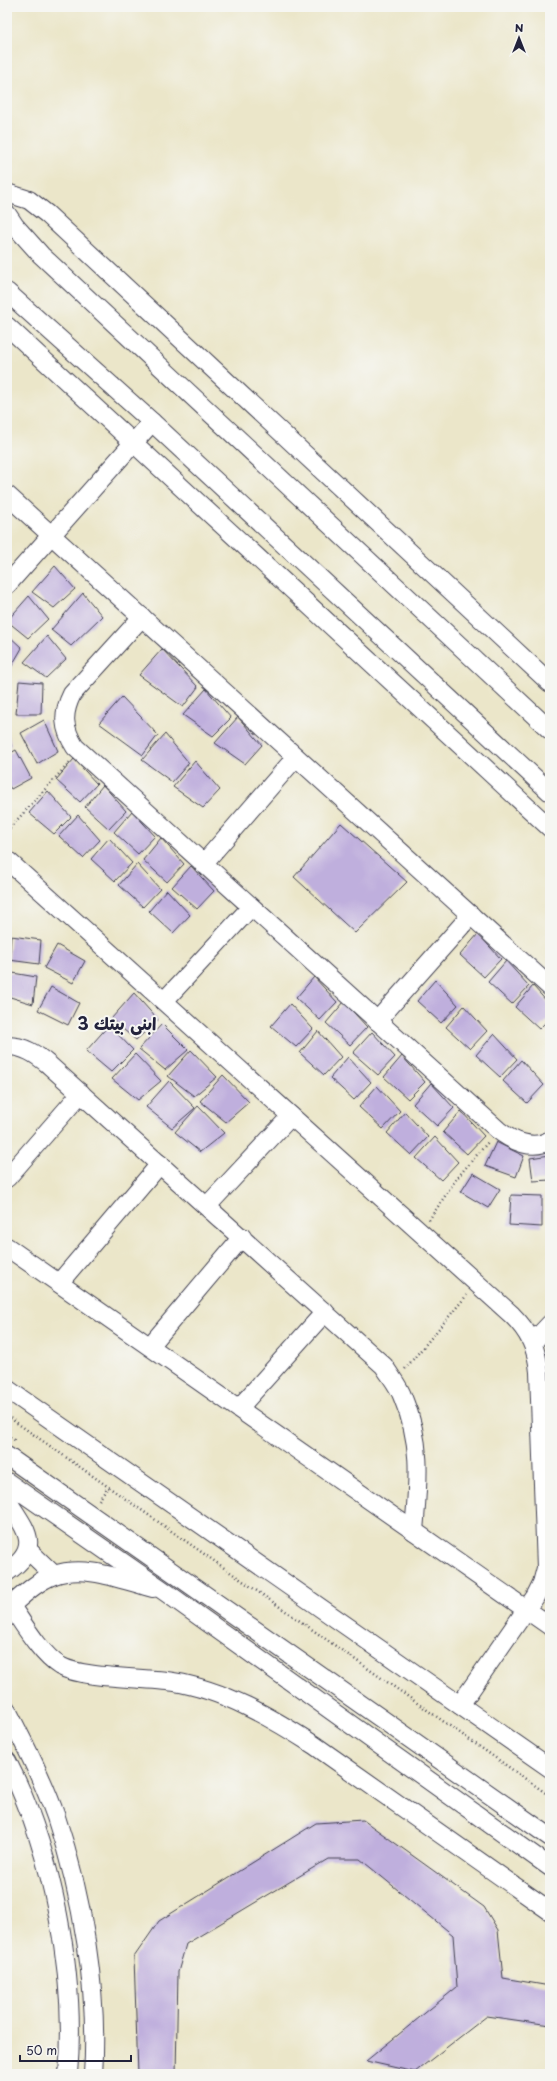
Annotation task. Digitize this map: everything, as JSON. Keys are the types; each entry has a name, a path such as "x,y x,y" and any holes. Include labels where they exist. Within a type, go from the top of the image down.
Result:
{"street":[{"path":"7,193 29,200 47,214 550,683"},
{"path":"7,214 15,226 40,255 550,730"},
{"path":"7,292 152,422 550,792"},
{"path":"7,326 550,828"},
{"path":"7,585 152,422"},
{"path":"7,495 550,987"},
{"path":"142,617 72,694 66,707 64,721 67,735 80,751 203,864 498,1130 519,1143 533,1145 550,1140"},
{"path":"203,864 296,757"},
{"path":"7,860 524,1327 533,1342 538,1357 539,1372 546,1568 542,1583 527,1610 460,1705"},
{"path":"164,1001 250,907"},
{"path":"377,1021 471,915"},
{"path":"7,1046 16,1046 34,1052 384,1366 403,1396 415,1429 419,1465 414,1531"},
{"path":"7,1178 80,1093"},
{"path":"207,1206 291,1116"},
{"path":"59,1283 160,1164"},
{"path":"150,1346 242,1237"},
{"path":"7,1247 550,1626"},
{"path":"238,1408 325,1312"},
{"path":"533,1342 550,1324"},
{"path":"7,1389 550,1768"},
{"path":"7,1456 550,1837"},
{"path":"7,1482 164,1591 550,1867"},
{"path":"7,1500 26,1528 29,1538 28,1550 23,1560 7,1572"},
{"path":"28,1550 54,1575"},
{"path":"164,1591 90,1572 69,1572 54,1575 43,1580 8,1605 41,1647 60,1666 87,1673 180,1683 228,1699 280,1723 550,1911"},
{"path":"327,1707 377,1716"},
{"path":"7,1710 32,1758 56,1818 74,1878 86,1941 92,2004 93,2074"},
{"path":"7,1760 33,1825 51,1883 61,1935 68,2003 68,2074"}],"path":[{"path":"7,831 80,751"},
{"path":"421,1233 457,1178 498,1130"},
{"path":"394,1382 477,1284"},
{"path":"7,1416 550,1796"},
{"path":"99,1500 108,1487"}],"building":[{"path":"55,566 75,589 54,608 32,592"},
{"path":"83,593 102,616 71,646 51,630"},
{"path":"29,596 48,619 28,638 7,621"},
{"path":"7,634 22,648 7,674"},
{"path":"47,636 66,659 46,678 24,662"},
{"path":"162,649 198,687 183,707 139,675"},
{"path":"19,681 42,683 41,714 16,714"},
{"path":"206,689 231,718 213,736 183,715"},
{"path":"122,697 158,735 143,755 99,723"},
{"path":"238,717 262,745 245,764 215,743"},
{"path":"44,720 58,751 37,764 21,733"},
{"path":"7,728 11,746 7,746"},
{"path":"165,734 189,763 172,782 142,760"},
{"path":"16,750 31,778 11,789 7,783 7,755"},
{"path":"74,759 97,784 80,802 56,780"},
{"path":"195,761 220,790 203,808 173,787"},
{"path":"103,785 126,811 109,829 85,807"},
{"path":"48,791 71,817 54,834 29,813"},
{"path":"132,811 155,836 138,854 114,832"},
{"path":"78,815 100,840 83,858 59,836"},
{"path":"341,823 407,882 355,933 294,877"},
{"path":"109,838 132,863 115,881 91,859"},
{"path":"161,838 184,864 167,882 143,860"},
{"path":"137,864 160,889 143,907 119,885"},
{"path":"191,866 214,891 197,909 172,887"},
{"path":"167,890 190,915 173,933 149,911"},
{"path":"478,934 501,959 484,977 460,955"},
{"path":"11,936 41,940 39,964 9,960"},
{"path":"57,945 85,961 73,983 44,968"},
{"path":"506,961 529,986 512,1004 488,982"},
{"path":"7,972 36,977 33,1004 7,996"},
{"path":"314,977 337,1002 320,1020 296,998"},
{"path":"435,980 458,1005 441,1023 417,1001"},
{"path":"533,986 550,1005 550,1018 539,1029 515,1007"},
{"path":"51,987 79,1003 68,1025 38,1010"},
{"path":"134,993 158,1020 136,1040 111,1019"},
{"path":"344,1002 367,1027 350,1045 326,1023"},
{"path":"290,1004 313,1029 296,1047 271,1026"},
{"path":"464,1006 487,1031 470,1049 446,1027"},
{"path":"162,1024 188,1050 165,1070 139,1049"},
{"path":"109,1025 133,1050 111,1072 86,1051"},
{"path":"318,1031 341,1057 324,1075 300,1053"},
{"path":"372,1032 395,1057 378,1075 353,1053"},
{"path":"494,1034 517,1059 500,1077 476,1055"},
{"path":"191,1050 217,1077 194,1096 168,1076"},
{"path":"135,1054 161,1081 138,1100 112,1079"},
{"path":"402,1056 425,1082 408,1099 384,1077"},
{"path":"348,1057 371,1082 354,1100 330,1078"},
{"path":"521,1060 544,1085 527,1103 503,1081"},
{"path":"223,1075 249,1102 226,1122 200,1101"},
{"path":"169,1081 195,1108 172,1128 146,1107"},
{"path":"431,1083 454,1108 437,1126 413,1104"},
{"path":"377,1086 400,1111 383,1129 359,1107"},
{"path":"198,1106 224,1133 200,1152 175,1132"},
{"path":"461,1111 484,1136 467,1154 443,1132"},
{"path":"405,1112 428,1137 411,1155 387,1133"},
{"path":"435,1137 458,1162 441,1180 416,1158"},
{"path":"496,1142 524,1156 516,1177 485,1166"},
{"path":"550,1155 550,1180 533,1181 530,1158"},
{"path":"473,1173 500,1189 488,1208 461,1192"},
{"path":"511,1195 542,1196 542,1227 509,1225"},
{"path":"363,1820 484,1907 498,1930 503,1978 550,1986 550,2025 487,2016 415,2072 366,2061 457,1987 453,1935 360,1859 328,1859 186,1944 178,1972 176,2074 138,2074 134,1957 159,1921 316,1823"}],"district":[{"name":"ابنى بيتك 3","path":"117,1023"}]}
